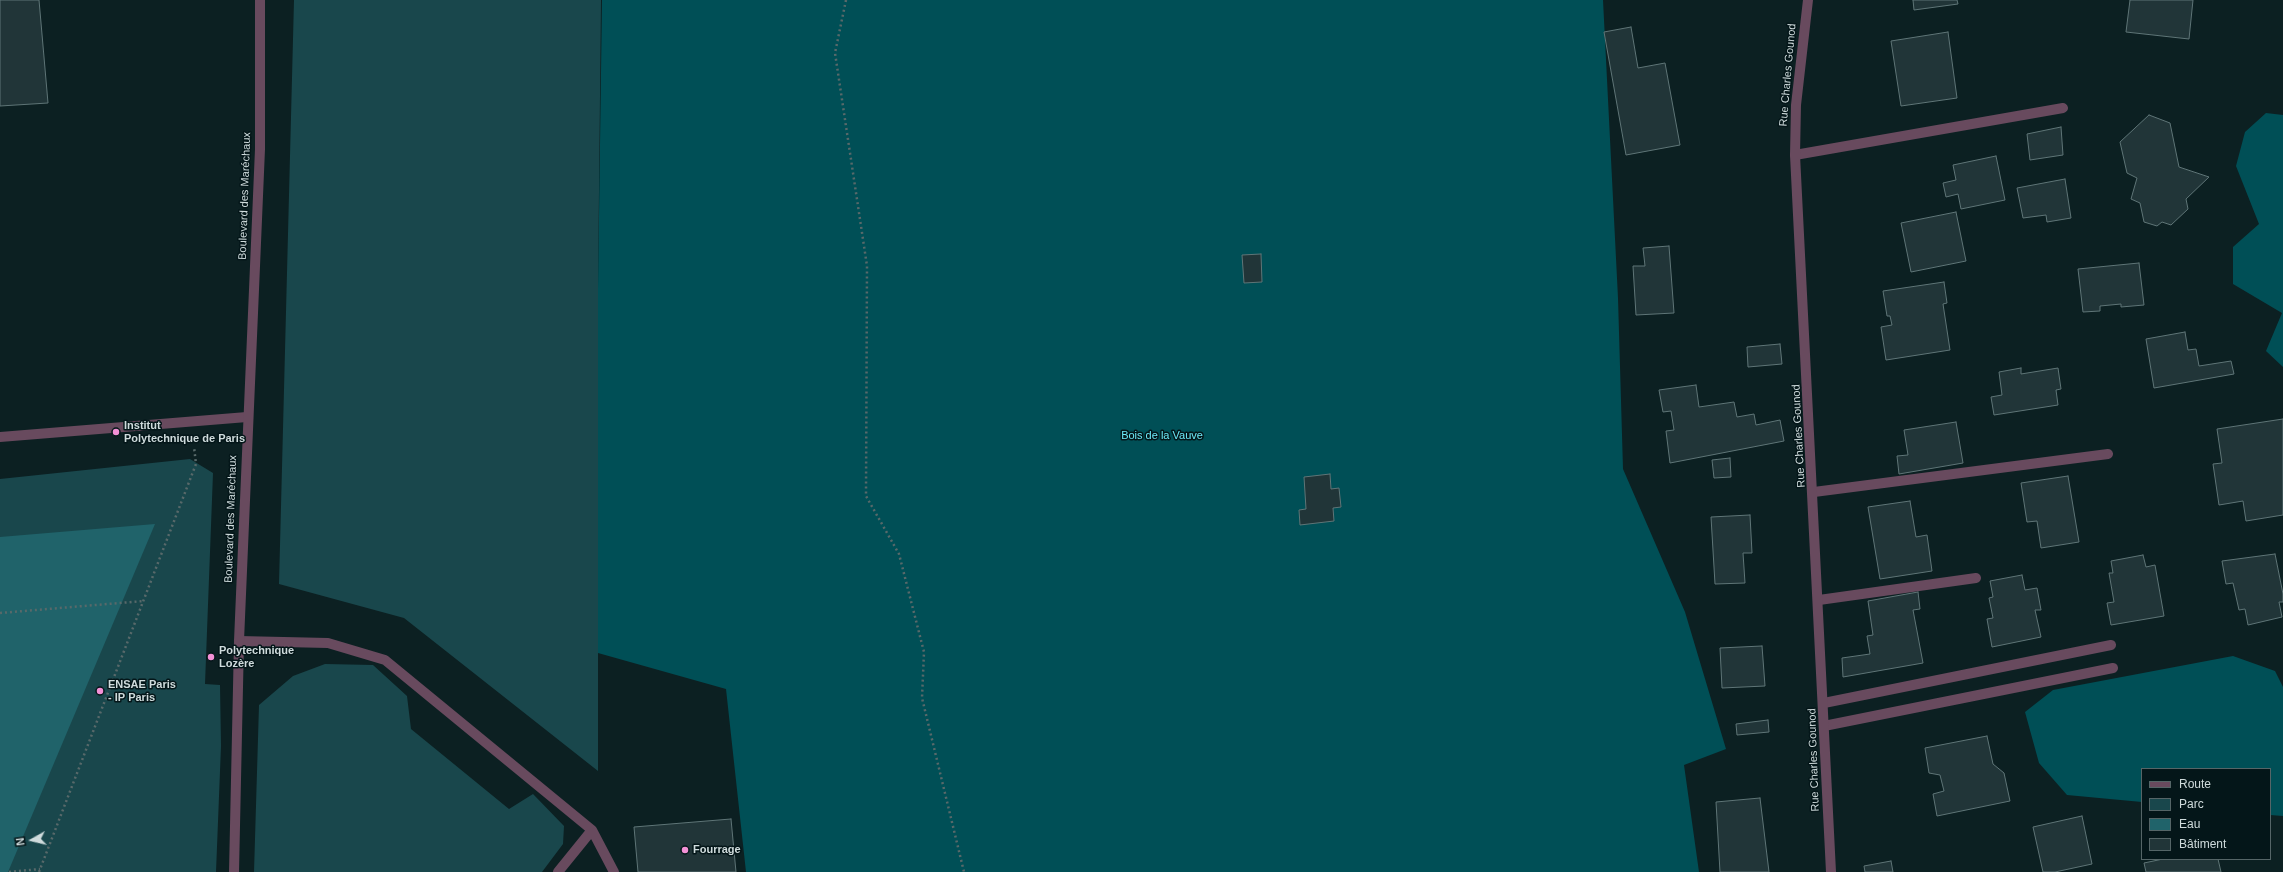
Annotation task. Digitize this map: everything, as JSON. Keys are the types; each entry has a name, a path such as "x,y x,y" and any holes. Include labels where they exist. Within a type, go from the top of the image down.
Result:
{"street":[{"name":"Boulevard des Maréchaux","path":"234,872 239,641 247,417 260,149 260,0"},
{"name":"Rue Charles Gounod","path":"1808,0 1796,105 1795,156 1814,492 1831,872"},
{"path":"1795,156 2063,108"},
{"path":"0,437 247,417"},
{"path":"1814,492 2108,454"},
{"path":"1819,600 1976,578"},
{"path":"239,641 328,643 385,660 592,830 614,872"},
{"path":"1824,703 2111,645"},
{"path":"1824,726 2112,668"},
{"path":"558,872 592,830"}],"path":[{"path":"846,0 835,53 867,266 866,496 899,554 901,561 924,652 922,698 964,872"},
{"path":"9,872 39,871 196,464 191,421"},
{"path":"0,613 144,601"}],"green space":[{"path":"294,0 601,0 598,288 598,771 404,618 279,584"},
{"name":"Bois de la Vauve","path":"602,0 1603,0 1618,298 1623,469 1685,612 1726,749 1684,765 1699,872 746,872 726,689 598,653 598,288"},
{"path":"2266,113 2283,115 2283,367 2266,351 2282,313 2233,284 2233,247 2259,224 2236,166 2245,132"},
{"name":"ENSAE Paris - IP Paris","path":"190,459 213,473 205,684 220,685 221,746 216,872 0,872 0,479"},
{"path":"2233,656 2275,671 2283,687 2283,816 2271,815 2271,768 2141,768 2141,802 2067,795 2039,763 2025,712 2053,690"},
{"path":"325,664 373,665 407,696 411,729 509,809 533,794 564,826 563,844 542,872 254,872 259,705 293,676"}],"water":[{"path":"155,524 8,872 0,872 0,537"}],"building":[{"path":"0,0 39,0 48,103 0,106"},
{"path":"1913,0 1957,0 1958,4 1914,10"},
{"path":"2130,0 2193,0 2189,39 2126,32"},
{"path":"1631,27 1638,68 1665,63 1680,145 1626,155 1604,32"},
{"path":"1948,32 1957,98 1901,106 1891,41"},
{"path":"2149,115 2170,123 2179,167 2209,177 2186,199 2188,209 2171,225 2162,222 2157,226 2144,222 2140,203 2131,199 2137,178 2127,173 2120,142"},
{"path":"2061,127 2063,155 2030,160 2027,134"},
{"path":"1996,156 2005,200 1961,209 1958,194 1946,197 1943,183 1956,180 1953,165"},
{"path":"2065,179 2071,218 2047,222 2046,215 2023,218 2017,188"},
{"path":"1956,212 1966,261 1911,272 1901,223"},
{"path":"1669,246 1674,313 1636,315 1633,266 1645,266 1643,248"},
{"path":"1261,254 1262,282 1244,283 1242,255"},
{"path":"2139,263 2144,305 2121,307 2121,304 2100,306 2100,311 2083,312 2078,269"},
{"path":"1944,282 1947,303 1943,304 1950,350 1886,360 1881,327 1892,325 1890,316 1887,316 1883,291"},
{"path":"2185,332 2188,350 2196,349 2199,366 2231,361 2234,374 2154,388 2146,339"},
{"path":"1780,344 1782,364 1748,367 1747,347"},
{"path":"2021,368 2021,374 2058,368 2061,389 2056,390 2058,405 1994,415 1991,397 2002,395 1999,372"},
{"path":"1696,385 1699,407 1734,402 1737,417 1754,414 1756,425 1780,420 1784,441 1670,463 1666,431 1674,430 1671,411 1663,412 1659,390"},
{"path":"2283,419 2283,515 2246,521 2243,501 2219,505 2213,464 2222,463 2217,429"},
{"path":"1956,422 1963,463 1899,474 1897,456 1908,455 1904,430"},
{"path":"1730,458 1731,477 1714,478 1712,460"},
{"path":"1330,474 1331,489 1339,488 1341,507 1333,508 1334,521 1300,525 1299,510 1306,509 1304,477"},
{"path":"2068,476 2079,542 2041,548 2037,521 2027,522 2021,483"},
{"path":"1910,501 1916,537 1927,535 1932,571 1880,579 1868,507"},
{"path":"1750,515 1752,553 1743,553 1745,583 1715,584 1711,517"},
{"path":"2275,554 2283,594 2283,602 2279,602 2282,617 2248,625 2245,609 2239,610 2233,583 2226,584 2222,561"},
{"path":"2143,555 2146,567 2155,565 2164,616 2111,625 2107,603 2114,602 2109,573 2113,573 2111,561"},
{"path":"2022,575 2025,590 2037,588 2041,610 2035,610 2041,637 1992,647 1987,619 1993,618 1989,598 1993,597 1990,581"},
{"path":"1918,592 1920,609 1913,610 1923,663 1843,677 1842,658 1870,654 1867,636 1873,635 1868,601"},
{"path":"1762,646 1765,686 1722,688 1720,648"},
{"path":"1768,720 1769,732 1737,735 1736,724"},
{"path":"1987,736 1993,764 2004,773 2010,801 1937,816 1933,794 1944,791 1940,775 1929,773 1925,748"},
{"path":"1760,798 1769,872 1720,872 1716,802"},
{"path":"2082,816 2092,864 2055,872 2043,872 2033,827"},
{"name":"Fourrage","path":"731,819 736,872 638,872 634,827"},
{"path":"2158,860 2218,860 2221,872 2146,872 2144,863"},
{"path":"1891,861 1893,872 1865,872 1864,866"}],"place":[{"name":"Institut Polytechnique de Paris","path":"116,432"},
{"name":"Polytechnique Lozère","path":"211,657"},
{"name":"ENSAE Paris - IP Paris","path":"100,691"},
{"name":"Fourrage","path":"685,850"}]}
